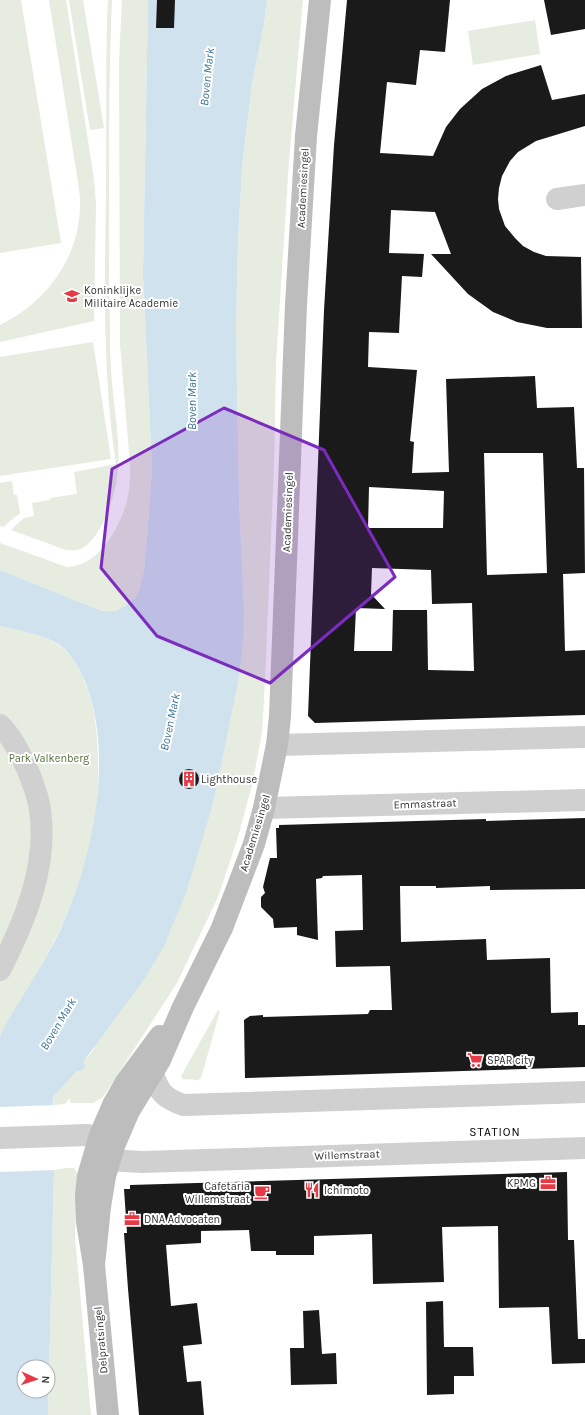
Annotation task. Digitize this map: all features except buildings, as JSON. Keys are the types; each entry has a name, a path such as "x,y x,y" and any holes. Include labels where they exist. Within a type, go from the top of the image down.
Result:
{"street":[{"name":"Academiesingel","path":"94,1135 129,1111 160,1060 183,1007 222,928 254,844 264,808 277,745 280,716 296,297 306,136 320,0"},
{"path":"557,199 585,195"},
{"path":"0,725 16,746 30,775 40,809 41,828 39,867 33,890 25,917 0,970"},
{"path":"277,745 585,737"},
{"name":"Emmastraat","path":"264,808 585,800"},
{"name":"Academiesingel","path":"94,1135 126,1082 183,1007"},
{"path":"153,1072 157,1086 161,1092 172,1101 183,1105 585,1092"},
{"path":"0,1138 94,1135"},
{"name":"Delpratsingel","path":"94,1135 109,1160 100,1207 94,1265"},
{"name":"Delpratsingel","path":"94,1135 86,1195 87,1222 94,1265 108,1415"},
{"name":"Willemstraat","path":"109,1160 142,1162 585,1148"}],"highlighted area":[{"path":"224,408 324,450 395,577 270,683 157,636 101,568 112,469"}],"green space":[{"path":"0,0 21,0 61,243 0,253"},
{"path":"49,0 66,0 94,179 96,204 94,321 0,342 0,325 32,304 46,291 58,276 67,260 74,242 78,223 80,196"},
{"path":"69,0 83,0 104,128 90,130"},
{"path":"108,0 112,0 109,123 110,352 118,436 118,467 116,486 110,506 100,528 88,544 81,549 66,550 11,530 24,518 34,516 32,503 50,500 50,498 77,494 74,472 116,464 108,395 105,326 106,71"},
{"path":"122,0 148,0 143,274 152,469 144,571 139,590 135,598 116,611 102,611 0,570 0,543 67,567 78,565 89,560 106,544 119,523 127,501 130,464 120,344 119,63"},
{"path":"267,0 303,0 289,161 276,363 274,464 262,732 253,781 238,837 218,897 177,983 103,1097 93,1103 70,1103 70,1098 65,1104 54,1105 53,1097 77,1071 82,1071 85,1066 84,1061 92,1052 214,800 238,684 244,609 239,497 236,329 238,244 242,167 252,83 264,25"},
{"path":"535,20 540,54 473,65 468,31"},
{"path":"93,342 111,459 0,476 0,357"},
{"path":"12,481 14,495 17,495 20,513 3,527 0,526 0,483"},
{"name":"Park Valkenberg","path":"0,626 29,633 57,644 69,654 78,666 89,694 96,726 98,778 97,799 91,841 80,882 64,921 49,951 0,1038"},
{"path":"218,1010 220,1011 201,1078 198,1080 182,1079 181,1076"},
{"path":"74,1168 77,1173 75,1236 91,1415 48,1415 48,1399 56,1399 56,1359 49,1359 54,1170"}],"water":[{"name":"Boven Mark","path":"148,0 267,0 264,25 252,83 242,167 238,244 236,329 239,497 244,609 243,643 238,684 214,800 186,893 164,946 145,978 84,1061 85,1066 82,1071 77,1071 53,1097 54,1170 49,1359 16,1359 16,1399 48,1399 48,1415 0,1415 0,1037 6,1023 39,970 55,940 76,892 85,862 92,830 97,798 99,765 97,733 92,703 82,675 66,650 58,644 37,635 0,626 0,570 102,611 116,611 128,604 135,598 139,590 144,571 152,469 143,274"}],"pier":[{"path":"56,1105 56,1170 0,1172 0,1107"}],"place":[{"name":"Koninklijke Militaire Academie","path":"72,296"},
{"name":"Lighthouse","path":"189,779"},
{"name":"SPAR city","path":"475,1060"},
{"name":"KPMG","path":"548,1183"},
{"name":"Ichimoto","path":"312,1190"},
{"name":"Cafetaria Willemstraat","path":"262,1192"},
{"name":"DNA Advocaten","path":"132,1219"}],"district":[{"name":"STATION","path":"495,1132"}]}
